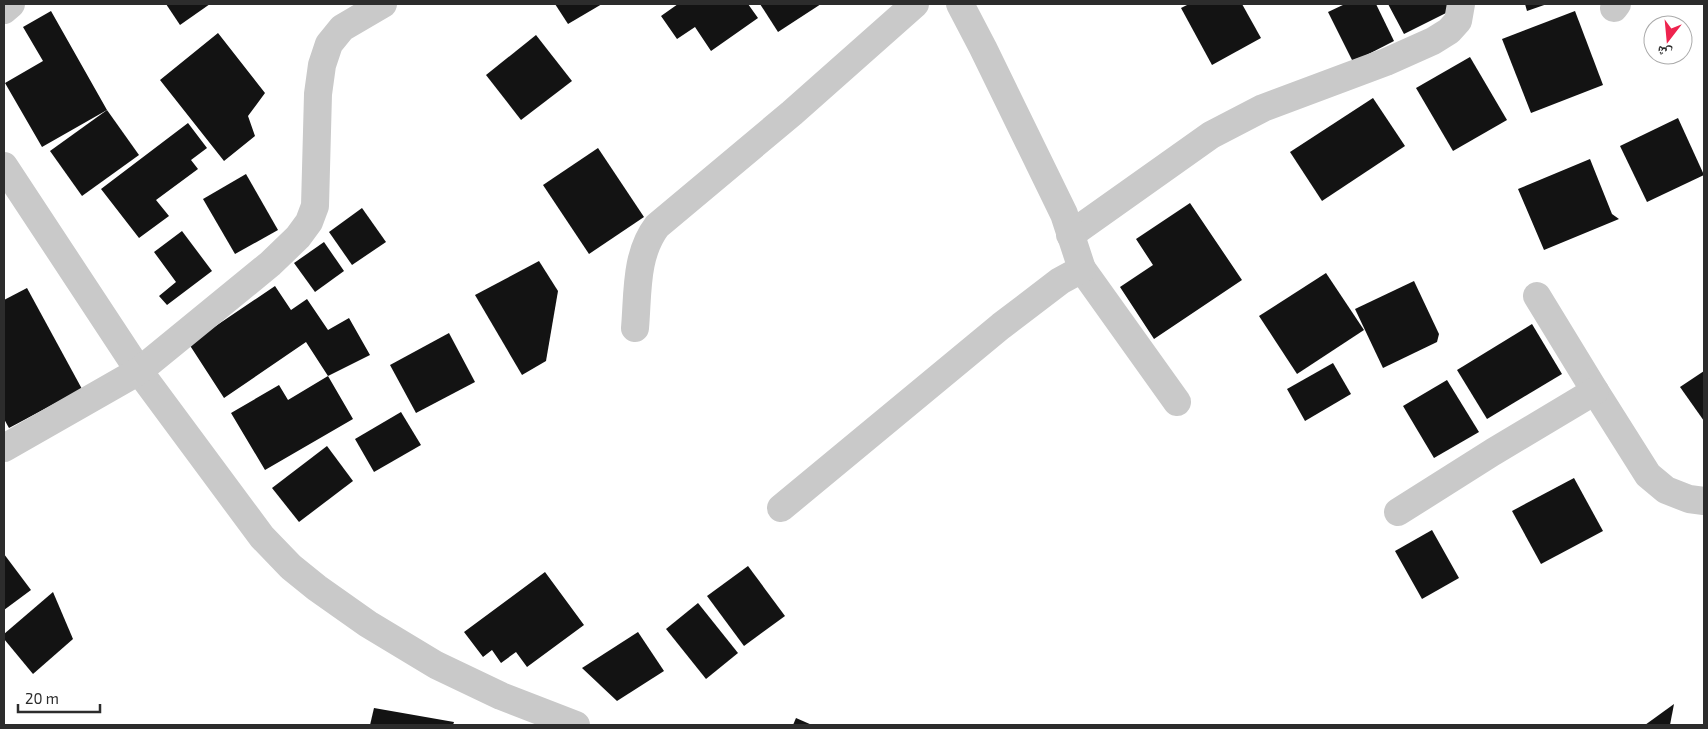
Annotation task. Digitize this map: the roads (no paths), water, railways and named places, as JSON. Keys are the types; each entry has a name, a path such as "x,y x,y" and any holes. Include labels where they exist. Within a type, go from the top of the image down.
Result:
{"street":[{"path":"4,10 11,4"},
{"path":"4,448 139,371 270,264 298,237 309,222 315,206 318,94 324,58 329,44 342,28 383,4"},
{"path":"635,328 641,260 649,236 657,226 792,113 915,4"},
{"path":"960,4 1064,214 1082,268 1177,402"},
{"path":"1070,235 1211,135 1263,108 1386,62 1433,41 1449,31 1458,20 1461,4"},
{"path":"4,166 139,371 262,537 291,567 316,588 368,624 436,665 501,696 576,725"},
{"path":"781,508 1002,326 1060,281 1082,268"},
{"path":"1537,296 1594,391 1648,474 1666,490 1689,499 1704,501"},
{"path":"1398,512 1594,391"}]}
